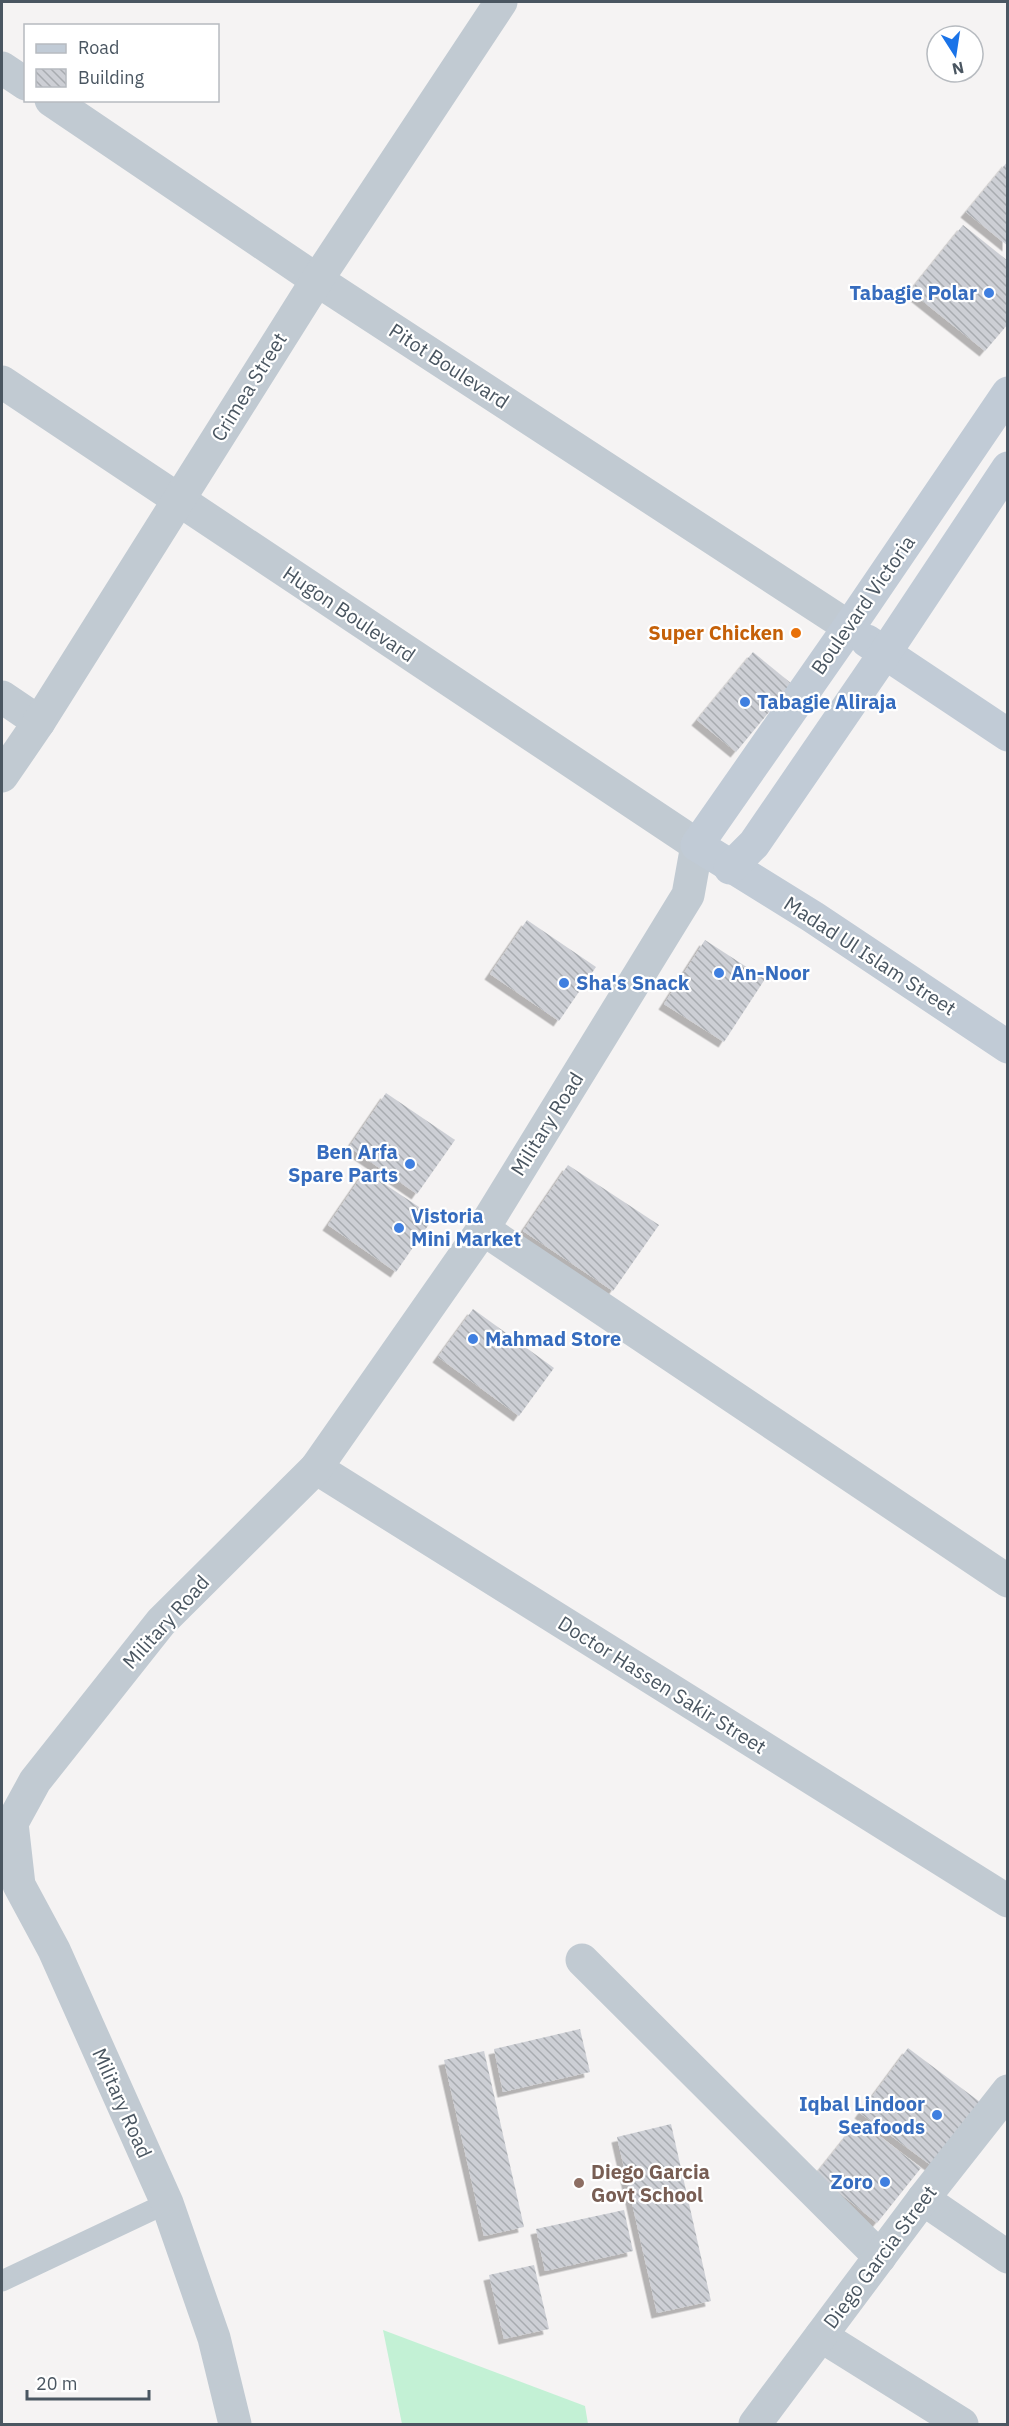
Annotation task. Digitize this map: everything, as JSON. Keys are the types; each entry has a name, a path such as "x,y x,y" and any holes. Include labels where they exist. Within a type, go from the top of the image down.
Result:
{"main road":[{"name":"Boulevard Victoria","path":"697,845 1008,393"},
{"path":"730,868 754,844 1008,468"},
{"path":"849,627 1008,735"},
{"name":"Madad Ul Islam Street","path":"697,845 730,868 813,917 1008,1047"}],"street":[{"name":"Crimea Street","path":"2,776 39,722 317,280 501,2"},
{"path":"2,68 24,83"},
{"name":"Pitot Boulevard","path":"54,102 317,280 849,627"},
{"name":"Hugon Boulevard","path":"2,382 697,845"},
{"path":"2,697 39,722"},
{"path":"688,895 697,845"},
{"path":"688,895 730,868"},
{"name":"Military Road","path":"235,2424 214,2337 166,2203 54,1950 10,1885 12,1823 35,1780 161,1622 316,1468 483,1229 688,895"},
{"path":"483,1229 1008,1581"},
{"name":"Doctor Hassen Sakir Street","path":"316,1468 1008,1901"},
{"path":"582,1960 880,2257"},
{"name":"Diego Garcia Street","path":"755,2424 923,2199 1008,2091"},
{"path":"923,2199 1008,2257"},
{"path":"821,2336 963,2424"}],"lane":[{"path":"2,2280 166,2203"}],"green space":[{"path":"383,2330 585,2406 588,2424 402,2424"}],"building":[{"path":"1008,161 1008,246 966,212"},
{"path":"963,225 1008,261 1008,324 985,351 910,291"},
{"name":"Tabagie Aliraja","path":"753,652 792,684 736,752 697,720"},
{"path":"527,920 596,967 559,1021 490,974"},
{"path":"705,940 765,979 724,1042 664,1004"},
{"path":"386,1093 455,1140 417,1194 349,1147"},
{"path":"568,1165 659,1225 613,1291 523,1231"},
{"path":"365,1171 434,1217 396,1272 328,1225"},
{"path":"473,1309 554,1368 519,1416 438,1357"},
{"path":"580,2029 590,2072 503,2092 494,2049"},
{"path":"908,2048 980,2102 932,2166 860,2113"},
{"path":"484,2051 524,2227 484,2236 444,2060"},
{"path":"859,2120 921,2168 877,2223 816,2174"},
{"path":"671,2124 711,2301 657,2313 617,2137"},
{"path":"624,2210 633,2251 545,2271 536,2229"},
{"path":"534,2265 549,2329 504,2339 489,2275"}],"place":[{"name":"Tabagie Polar","path":"989,293"},
{"name":"Super Chicken","path":"796,633"},
{"name":"Tabagie Aliraja","path":"745,702"},
{"name":"An-Noor","path":"719,973"},
{"name":"Sha's Snack","path":"564,983"},
{"name":"Ben Arfa Spare Parts","path":"410,1164"},
{"name":"Vistoria Mini Market","path":"399,1228"},
{"name":"Mahmad Store","path":"473,1339"},
{"name":"Iqbal Lindoor Seafoods","path":"937,2115"},
{"name":"Zoro","path":"885,2182"},
{"name":"Diego Garcia Govt School","path":"579,2183"}]}
